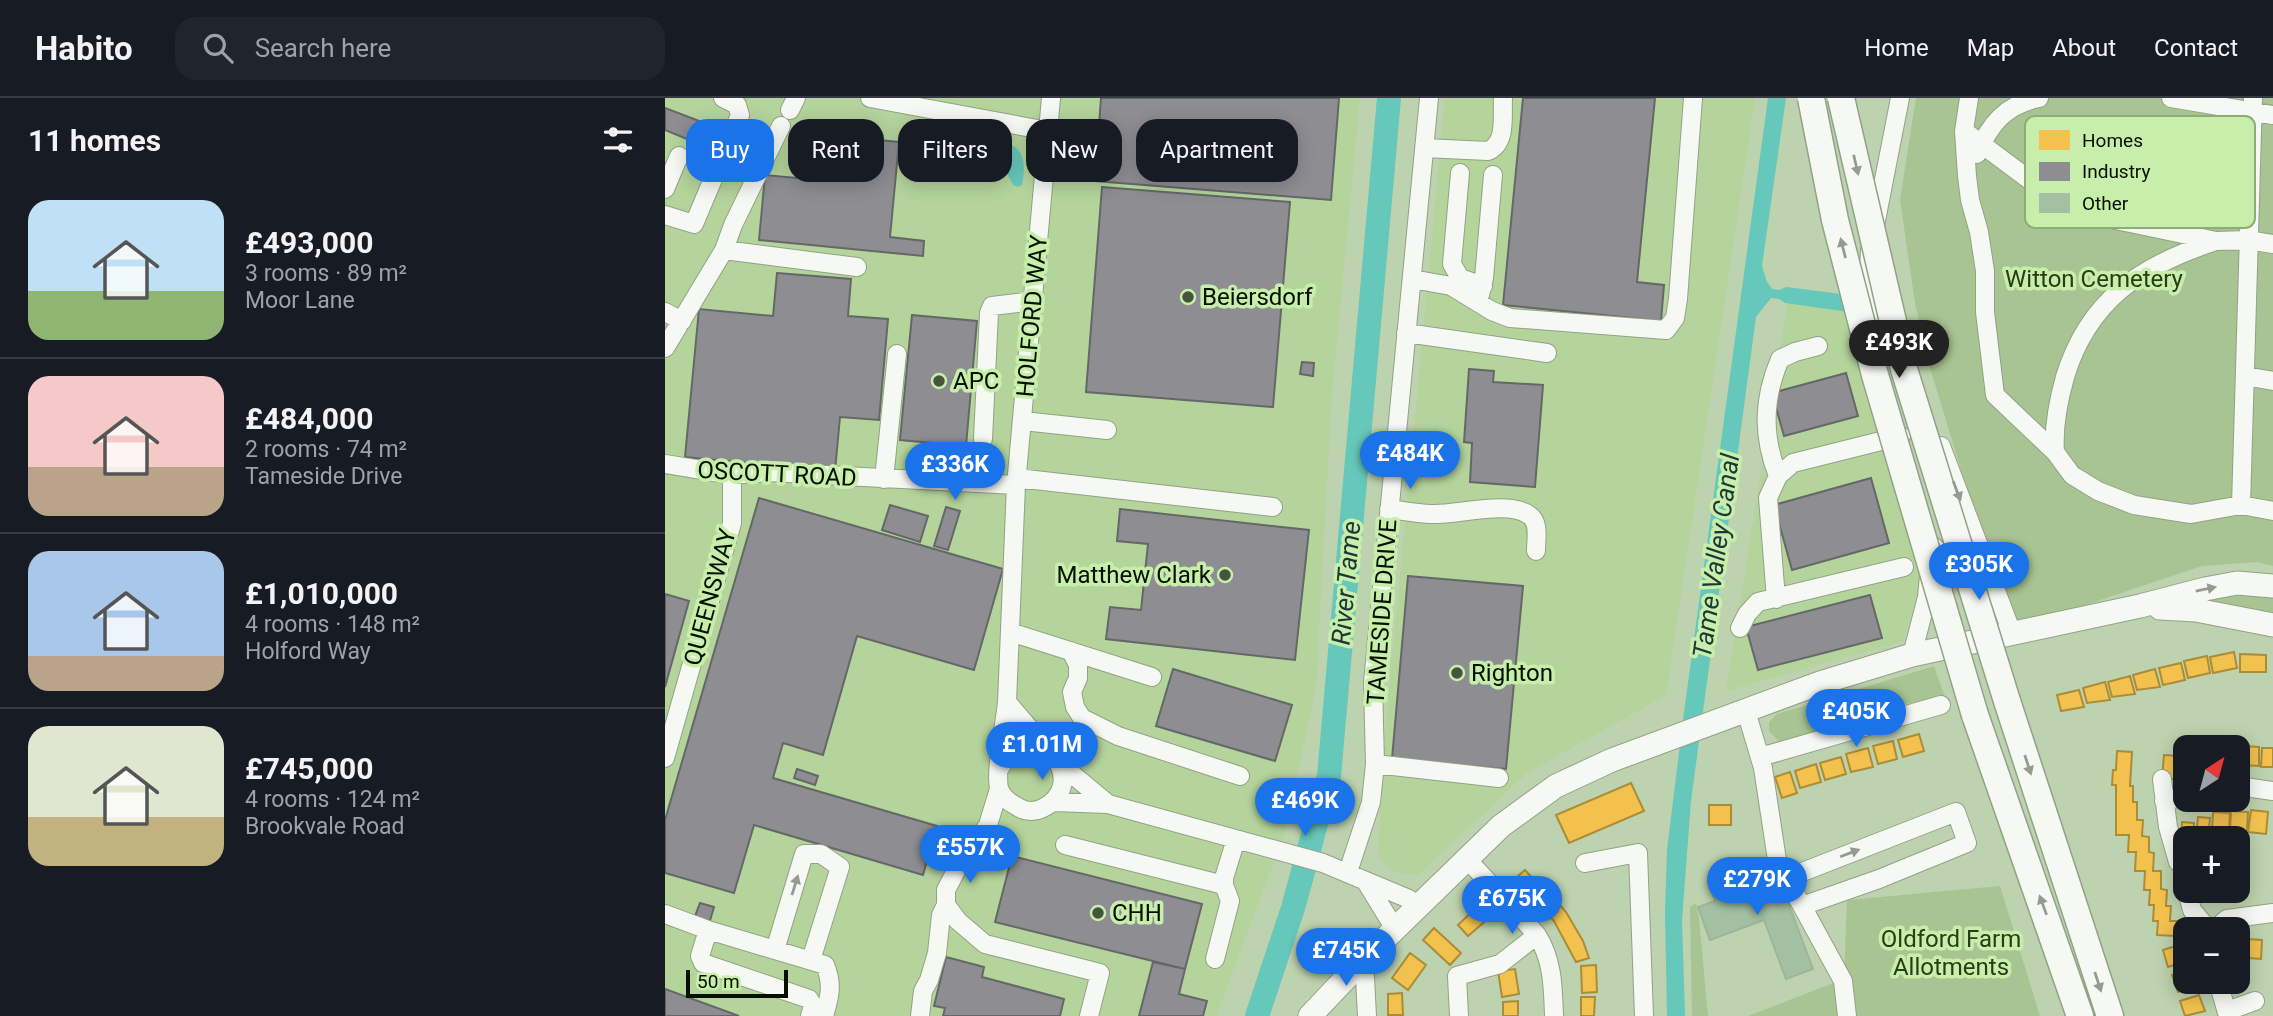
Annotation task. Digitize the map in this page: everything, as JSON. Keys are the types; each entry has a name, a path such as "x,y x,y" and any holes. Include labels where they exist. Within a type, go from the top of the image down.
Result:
{"highway":[{"path":"1811,98 1836,220 1875,375 1975,715 2080,1016"},
{"path":"1841,98 1904,369 2007,701 2110,1016"}],"main road":[{"path":"1310,1016 1417,906 1501,826 1556,786 1612,760 1820,683 1912,655 2237,583 2273,586"},
{"path":"2140,606 2196,610 2273,625"}],"street":[{"path":"665,215 694,224 740,116 737,105 723,98"},
{"path":"870,98 1026,127"},
{"name":"HOLFORD WAY","path":"1049,119 1051,98"},
{"name":"TAMESIDE DRIVE","path":"1348,872 1371,802 1375,764 1373,682 1429,98"},
{"path":"1424,148 1489,151 1496,148 1500,142 1503,98"},
{"path":"1460,173 1452,264 1460,278 1481,294 1492,311 1510,318 1667,330 1675,318 1678,299 1693,98"},
{"path":"1900,98 1870,251 1867,298 1901,436 1933,546 1927,597 1912,655"},
{"path":"1969,98 1964,131 1967,176 1985,271 1985,312 1995,395 2055,452 2072,475 2098,491 2134,505 2191,514 2241,505 2273,511"},
{"path":"1967,176 1991,124 2023,101 2039,98"},
{"path":"2171,98 2253,105 2273,115"},
{"path":"665,348 724,250 733,225 781,126"},
{"path":"1964,131 2025,176"},
{"path":"665,189 679,156"},
{"path":"1481,294 1493,175"},
{"name":"HOLFORD WAY","path":"1000,768 1007,702 1017,482 1044,182"},
{"path":"1884,188 1887,250 1908,346 1948,468 2012,634"},
{"path":"2154,228 2216,241 2248,240 2273,244"},
{"path":"2241,505 2248,228"},
{"path":"2055,452 2054,435 2066,373 2073,352 2098,311 2133,279 2175,254 2216,241"},
{"path":"724,250 857,267"},
{"path":"1412,279 1481,294"},
{"path":"1867,298 1896,294"},
{"path":"983,439 989,313 992,306 1033,301"},
{"path":"665,312 682,321"},
{"path":"1406,333 1547,353"},
{"path":"1777,476 1765,427 1771,381 1780,359 1818,346"},
{"path":"890,479 897,354"},
{"path":"2245,376 2273,381"},
{"path":"1023,421 1107,430"},
{"path":"1776,599 1768,498 1777,476 1793,464 1901,436"},
{"name":"OSCOTT ROAD","path":"665,464 732,475 768,472 1017,482 1273,507"},
{"name":"QUEENSWAY","path":"665,758 732,523 732,475"},
{"path":"1389,509 1432,514 1495,509 1525,513 1531,516 1537,527 1536,551"},
{"path":"1933,546 1958,571 1982,556"},
{"path":"1740,628 1747,614 1758,602 1904,567"},
{"path":"1010,632 1152,677"},
{"path":"1071,651 1079,665 1078,678 1072,692 1075,707 1082,718 1118,736 1240,776"},
{"path":"1007,702 1054,757 1108,804"},
{"path":"1760,757 1941,705"},
{"path":"1746,710 1760,757 1777,860 1843,981 1847,1016"},
{"path":"920,1016 923,991 937,953 941,915 946,905 946,890 958,867 988,825 999,789 1000,768 1013,751 1030,746 1054,757 1064,782 1054,802"},
{"path":"1375,764 1499,778"},
{"path":"2162,779 2173,844"},
{"path":"2251,788 2273,791"},
{"path":"999,789 1007,802 1023,810"},
{"path":"2164,802 2173,800"},
{"path":"988,825 1023,810 1039,810 1054,802 1108,804 1322,863 1348,872 1417,906"},
{"path":"1787,878 1956,812 1967,843 1879,879 1802,906"},
{"path":"1215,959 1230,901 1224,878 1236,839"},
{"path":"1065,845 1224,886"},
{"path":"1585,863 1638,852 1644,1016"},
{"path":"775,950 804,854 821,854 840,867 818,963"},
{"path":"1467,858 1545,947 1551,971 1553,1016"},
{"path":"1366,882 1395,929"},
{"path":"946,905 958,921 985,944 1100,973 1089,1016"},
{"path":"2242,917 2273,913"},
{"path":"665,914 708,930 818,963 830,977 832,989 824,1016"},
{"path":"708,930 700,956 703,963 809,999 813,1006 810,1016"},
{"path":"1458,1016 1457,976 1500,964 1537,935"},
{"path":"1364,959 1367,1016"},
{"path":"2221,994 2227,1013 2255,1001"}],"shaded area":[{"path":"665,98 1360,98 1332,392 1316,687 1285,832 1216,1016 665,1016"},
{"path":"1445,98 1755,98 1666,695 1527,773 1418,875 1393,872 1378,857 1385,734"},
{"path":"1788,300 1849,307 1920,565 1917,598 1903,641 1726,691"}],"green space":[{"name":"Witton Cemetery","path":"1916,98 2273,98 2273,566 2257,562 2202,566 2014,629 1981,535 1930,368 1915,303 1900,200"},
{"path":"2251,594 2273,598 2273,617 2206,602 2205,599"},
{"path":"1934,666 1945,697 1916,706 1914,702 1880,709 1867,704 1818,723 1814,733 1781,744 1769,731 1769,722 1777,714"},
{"name":"Oldford Farm Allotments","path":"2000,886 2040,1016 1748,1016 1844,979 1847,900"},
{"path":"1696,903 1708,1016 1692,1016 1690,907"}],"water":[{"name":"Tame Valley Canal","path":"1768,98 1786,98 1762,266 1767,282 1772,289 1786,287 1849,295 1849,312 1785,303 1771,298 1756,317 1691,801 1682,920 1685,1016 1667,1016 1667,850"},
{"path":"1012,145 1021,154 1024,168 1022,185 1013,185"}],"building: Homes":[{"path":"2008,551 2014,569 2009,570 2007,565 1995,569 1992,559"},
{"path":"2234,652 2237,668 2213,673 2210,657"},
{"path":"2240,654 2266,655 2266,672 2240,672"},
{"path":"2207,656 2210,673 2188,678 2184,661"},
{"path":"2181,663 2185,680 2163,685 2159,668"},
{"path":"2155,669 2160,687 2137,690 2133,675"},
{"path":"2130,676 2135,694 2112,697 2108,682"},
{"path":"2105,682 2110,700 2087,703 2083,688"},
{"path":"2079,690 2084,707 2061,711 2057,695"},
{"path":"1919,734 1924,751 1903,757 1898,740"},
{"path":"1893,741 1897,759 1878,764 1873,746"},
{"path":"2251,746 2259,747 2259,766 2251,766"},
{"path":"1868,748 1873,767 1851,772 1846,754"},
{"path":"2262,748 2273,748 2273,767 2261,767"},
{"path":"2117,751 2132,752 2130,786 2133,786 2133,802 2137,802 2137,820 2143,820 2142,836 2149,837 2149,852 2154,853 2153,871 2161,871 2161,889 2167,890 2166,906 2171,906 2173,936 2157,935 2158,921 2153,921 2154,905 2149,905 2150,890 2144,890 2145,871 2135,871 2136,852 2128,852 2129,835 2116,835 2116,785 2112,785 2113,770 2116,770"},
{"path":"2164,755 2173,756 2173,779 2162,779"},
{"path":"1841,757 1846,774 1825,780 1820,763"},
{"path":"1816,764 1821,782 1800,788 1795,771"},
{"path":"1790,772 1797,793 1782,798 1775,777"},
{"path":"1631,783 1644,811 1569,843 1556,815"},
{"path":"1709,805 1731,805 1731,825 1709,825"},
{"path":"2251,810 2268,812 2266,834 2250,832"},
{"path":"2213,812 2230,813 2229,826 2212,826"},
{"path":"2231,812 2248,812 2247,826 2230,826"},
{"path":"2198,817 2210,818 2209,826 2197,826"},
{"path":"2182,822 2194,823 2194,826 2182,826"},
{"path":"1525,870 1543,890 1530,901 1512,881"},
{"path":"1549,892 1566,912 1583,941 1589,958 1576,962 1554,921 1537,902"},
{"path":"1478,906 1489,918 1468,936 1458,925"},
{"path":"1434,928 1461,953 1450,965 1423,940"},
{"path":"2250,939 2262,940 2261,959 2250,958"},
{"path":"2173,947 2173,965 2168,967 2163,950"},
{"path":"1410,953 1426,965 1408,990 1392,978"},
{"path":"1596,965 1597,992 1582,993 1581,966"},
{"path":"1515,969 1519,994 1502,997 1498,971"},
{"path":"1402,993 1403,1015 1388,1015 1388,994"},
{"path":"2199,995 2205,1011 2185,1016 2180,1001"},
{"path":"1581,997 1595,997 1594,1016 1581,1016"},
{"path":"1518,1001 1518,1016 1503,1016 1503,1002"}],"building: Industry":[{"path":"1101,98 1339,98 1331,200 1107,182 1122,182 1122,119 1099,119"},
{"path":"1523,98 1655,98 1637,282 1664,285 1661,321 1503,305"},
{"path":"665,108 694,119 686,119 686,139 665,130"},
{"path":"884,141 898,142 890,237 924,241 923,256 759,240 764,182 774,182 774,176 788,177 788,182 884,182"},
{"name":"Beiersdorf","path":"1102,187 1290,202 1273,407 1086,392"},
{"path":"777,273 851,279 848,316 888,319 879,420 840,417 835,471 685,457 699,309 773,316"},
{"name":"APC","path":"912,315 977,321 966,446 900,440"},
{"path":"1302,362 1314,363 1313,376 1300,374"},
{"path":"1469,369 1494,371 1493,382 1543,385 1535,487 1470,482 1472,443 1464,442"},
{"path":"1846,373 1858,416 1784,436 1772,393"},
{"path":"1871,478 1889,543 1792,570 1774,505"},
{"path":"759,498 1003,569 974,670 857,636 823,755 783,743 773,778 937,826 923,875 754,825 734,893 665,873 665,820"},
{"path":"890,505 928,516 920,542 882,530"},
{"path":"946,507 960,511 948,550 934,546"},
{"name":"Matthew Clark","path":"1120,509 1309,530 1295,660 1106,639 1110,607 1141,610 1148,544 1117,541"},
{"name":"Righton","path":"1408,576 1523,586 1506,769 1392,759"},
{"path":"665,594 689,601 665,687"},
{"path":"1870,595 1882,638 1758,670 1746,627"},
{"path":"1173,669 1292,705 1275,761 1156,726"},
{"path":"797,769 818,776 815,785 794,778"},
{"name":"CHH","path":"1012,856 1202,904 1185,969 995,922"},
{"path":"700,903 714,907 709,924 694,919"},
{"path":"946,957 984,967 982,977 1064,999 1060,1016 943,1016 945,1008 934,1006"},
{"path":"1153,962 1185,969 1179,994 1207,1001 1203,1016 1139,1016"},
{"path":"665,989 739,1016 665,1016"}],"building: Other":[{"path":"1760,858 1777,904 1787,900 1813,969 1786,979 1764,920 1710,940 1698,907 1715,901 1711,890 1750,875 1745,863"}],"waterway":[{"name":"River Tame","path":"1257,1016 1293,908 1329,776 1389,98"}],"place":[{"name":"Beiersdorf","path":"1188,297"},
{"name":"APC","path":"939,381"},
{"name":"Matthew Clark","path":"1225,575"},
{"name":"Righton","path":"1457,673"},
{"name":"CHH","path":"1098,913"}]}
